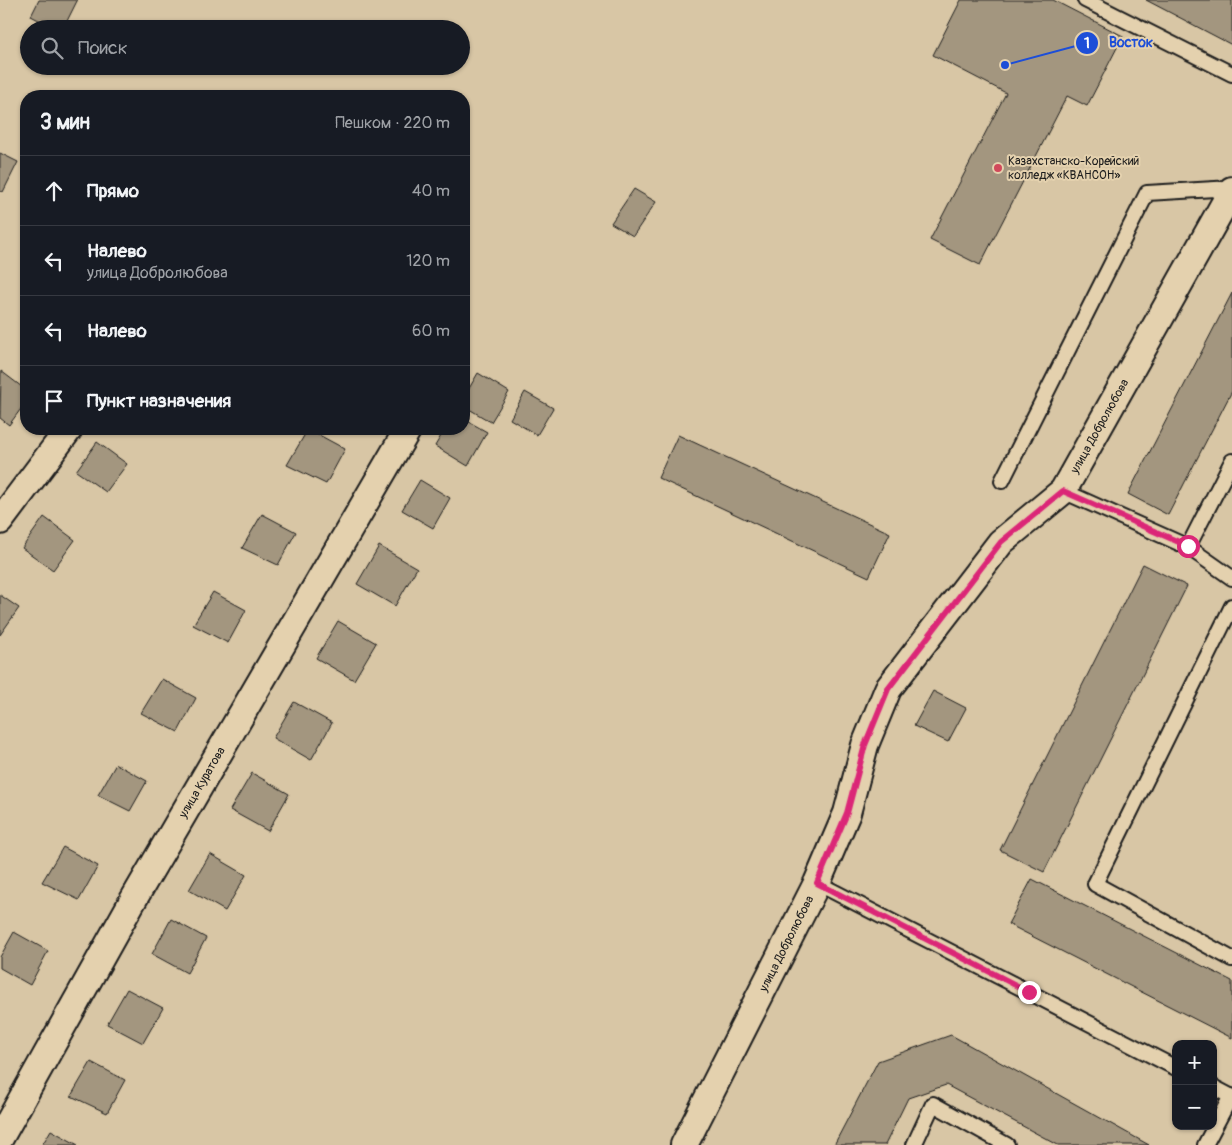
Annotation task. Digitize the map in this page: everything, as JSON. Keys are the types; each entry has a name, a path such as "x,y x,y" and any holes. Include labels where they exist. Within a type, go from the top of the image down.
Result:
{"street":[{"name":"улица Добролюбова","path":"684,1145 817,883 847,813 865,745 888,689 1001,542 1063,491 1232,189"},
{"path":"0,521 64,435"},
{"name":"улица Куратова","path":"0,1138 132,902 404,435"}],"lane":[{"path":"1085,0 1232,74"},
{"path":"1002,481 1148,193 1232,189"},
{"path":"1188,546 1232,461"},
{"path":"1063,491 1188,546 1232,578"},
{"path":"1232,606 1095,884 1232,959"},
{"path":"817,883 1172,1066"},
{"path":"1205,1145 1232,1096 1217,1089"},
{"path":"914,1145 933,1104 1007,1145"}],"building":[{"path":"39,0 77,1 68,20 39,20 31,16"},
{"path":"961,0 1053,0 1123,36 1087,106 1067,96 980,265 930,240 1006,93 933,55"},
{"path":"1146,0 1232,0 1232,45"},
{"path":"0,153 18,162 3,192 0,191"},
{"path":"634,189 656,202 633,236 611,223"},
{"path":"1232,293 1232,391 1168,515 1128,494"},
{"path":"1,371 20,385 20,410 9,425 0,418"},
{"path":"478,373 509,392 491,422 470,410 470,387"},
{"path":"525,392 553,408 537,435 510,419"},
{"path":"470,422 487,432 468,466 435,446 441,435 470,435"},
{"path":"304,435 319,435 345,449 326,484 287,465"},
{"path":"678,435 890,533 869,577 658,478"},
{"path":"97,442 127,464 106,492 76,471"},
{"path":"420,480 450,498 433,528 402,510"},
{"path":"262,514 296,532 278,565 242,548"},
{"path":"44,517 75,540 53,570 22,548"},
{"path":"379,546 417,568 395,606 357,584"},
{"path":"1143,564 1187,586 1044,872 1000,850"},
{"path":"213,592 246,610 228,643 193,625"},
{"path":"0,595 19,608 0,635"},
{"path":"338,621 376,643 354,680 316,658"},
{"path":"162,679 196,698 178,732 141,713"},
{"path":"933,691 966,708 948,742 914,726"},
{"path":"294,702 332,723 311,760 273,738"},
{"path":"116,764 147,781 130,811 98,795"},
{"path":"252,773 289,794 268,831 230,810"},
{"path":"63,847 98,866 79,900 42,882"},
{"path":"210,854 246,875 225,911 189,890"},
{"path":"1032,879 1232,981 1232,1038 1008,924"},
{"path":"171,919 206,938 187,973 152,954"},
{"path":"14,932 48,951 30,985 0,968 0,957"},
{"path":"127,989 163,1008 143,1043 107,1024"},
{"path":"951,1035 1149,1145 1058,1145 946,1085 908,1098 885,1145 834,1145 878,1061"},
{"path":"91,1062 125,1080 107,1113 71,1096"},
{"path":"51,1130 78,1145 42,1145"}],"place":[{"name":"Восток","path":"1005,65"},
{"name":"Казахстанско-Корейский колледж «КВАНСОН»","path":"998,168"}],"route":[{"path":"1029,992 817,883 847,813 865,745 888,689 1001,542 1063,491 1188,546"}]}
